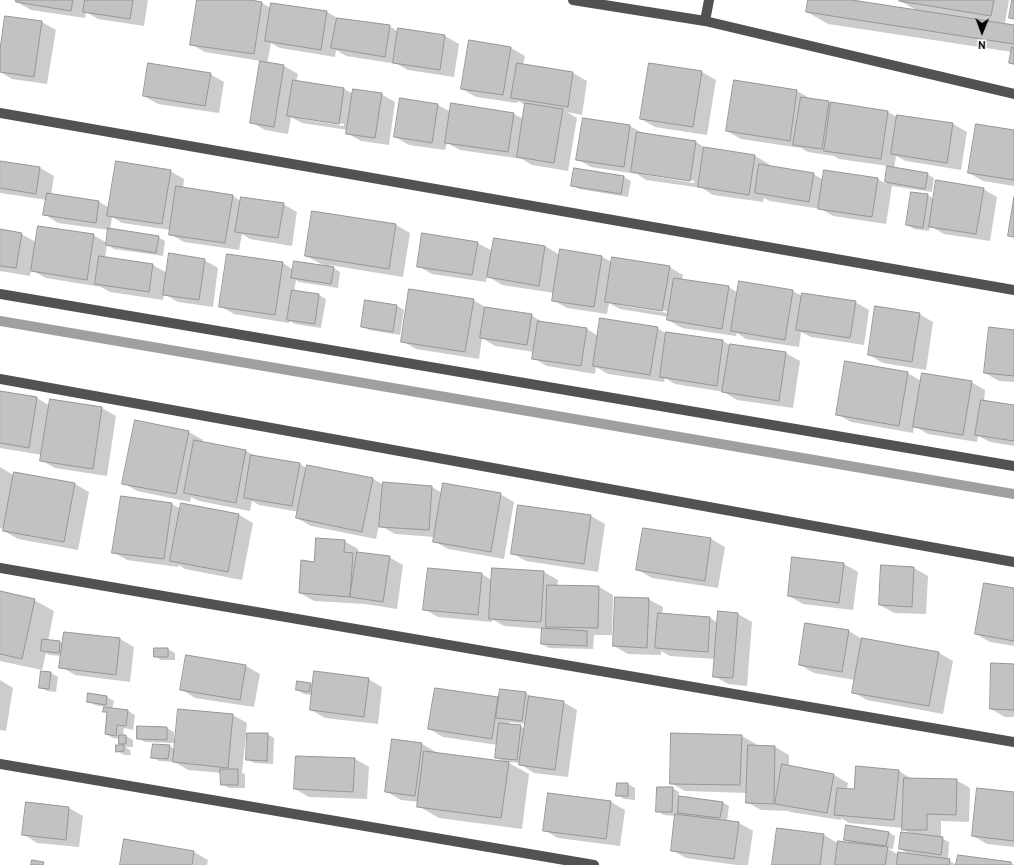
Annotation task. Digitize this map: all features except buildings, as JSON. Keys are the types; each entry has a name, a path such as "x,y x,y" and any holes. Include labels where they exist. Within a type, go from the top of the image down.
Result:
{"street":[{"path":"573,0 705,21 1014,94"},
{"path":"705,21 708,0"},
{"path":"0,113 1014,290"},
{"path":"0,294 1014,466"},
{"path":"0,379 1014,562"},
{"path":"0,568 1014,742"},
{"path":"0,764 588,864"}],"waterway":[{"path":"0,321 1014,494"}]}
